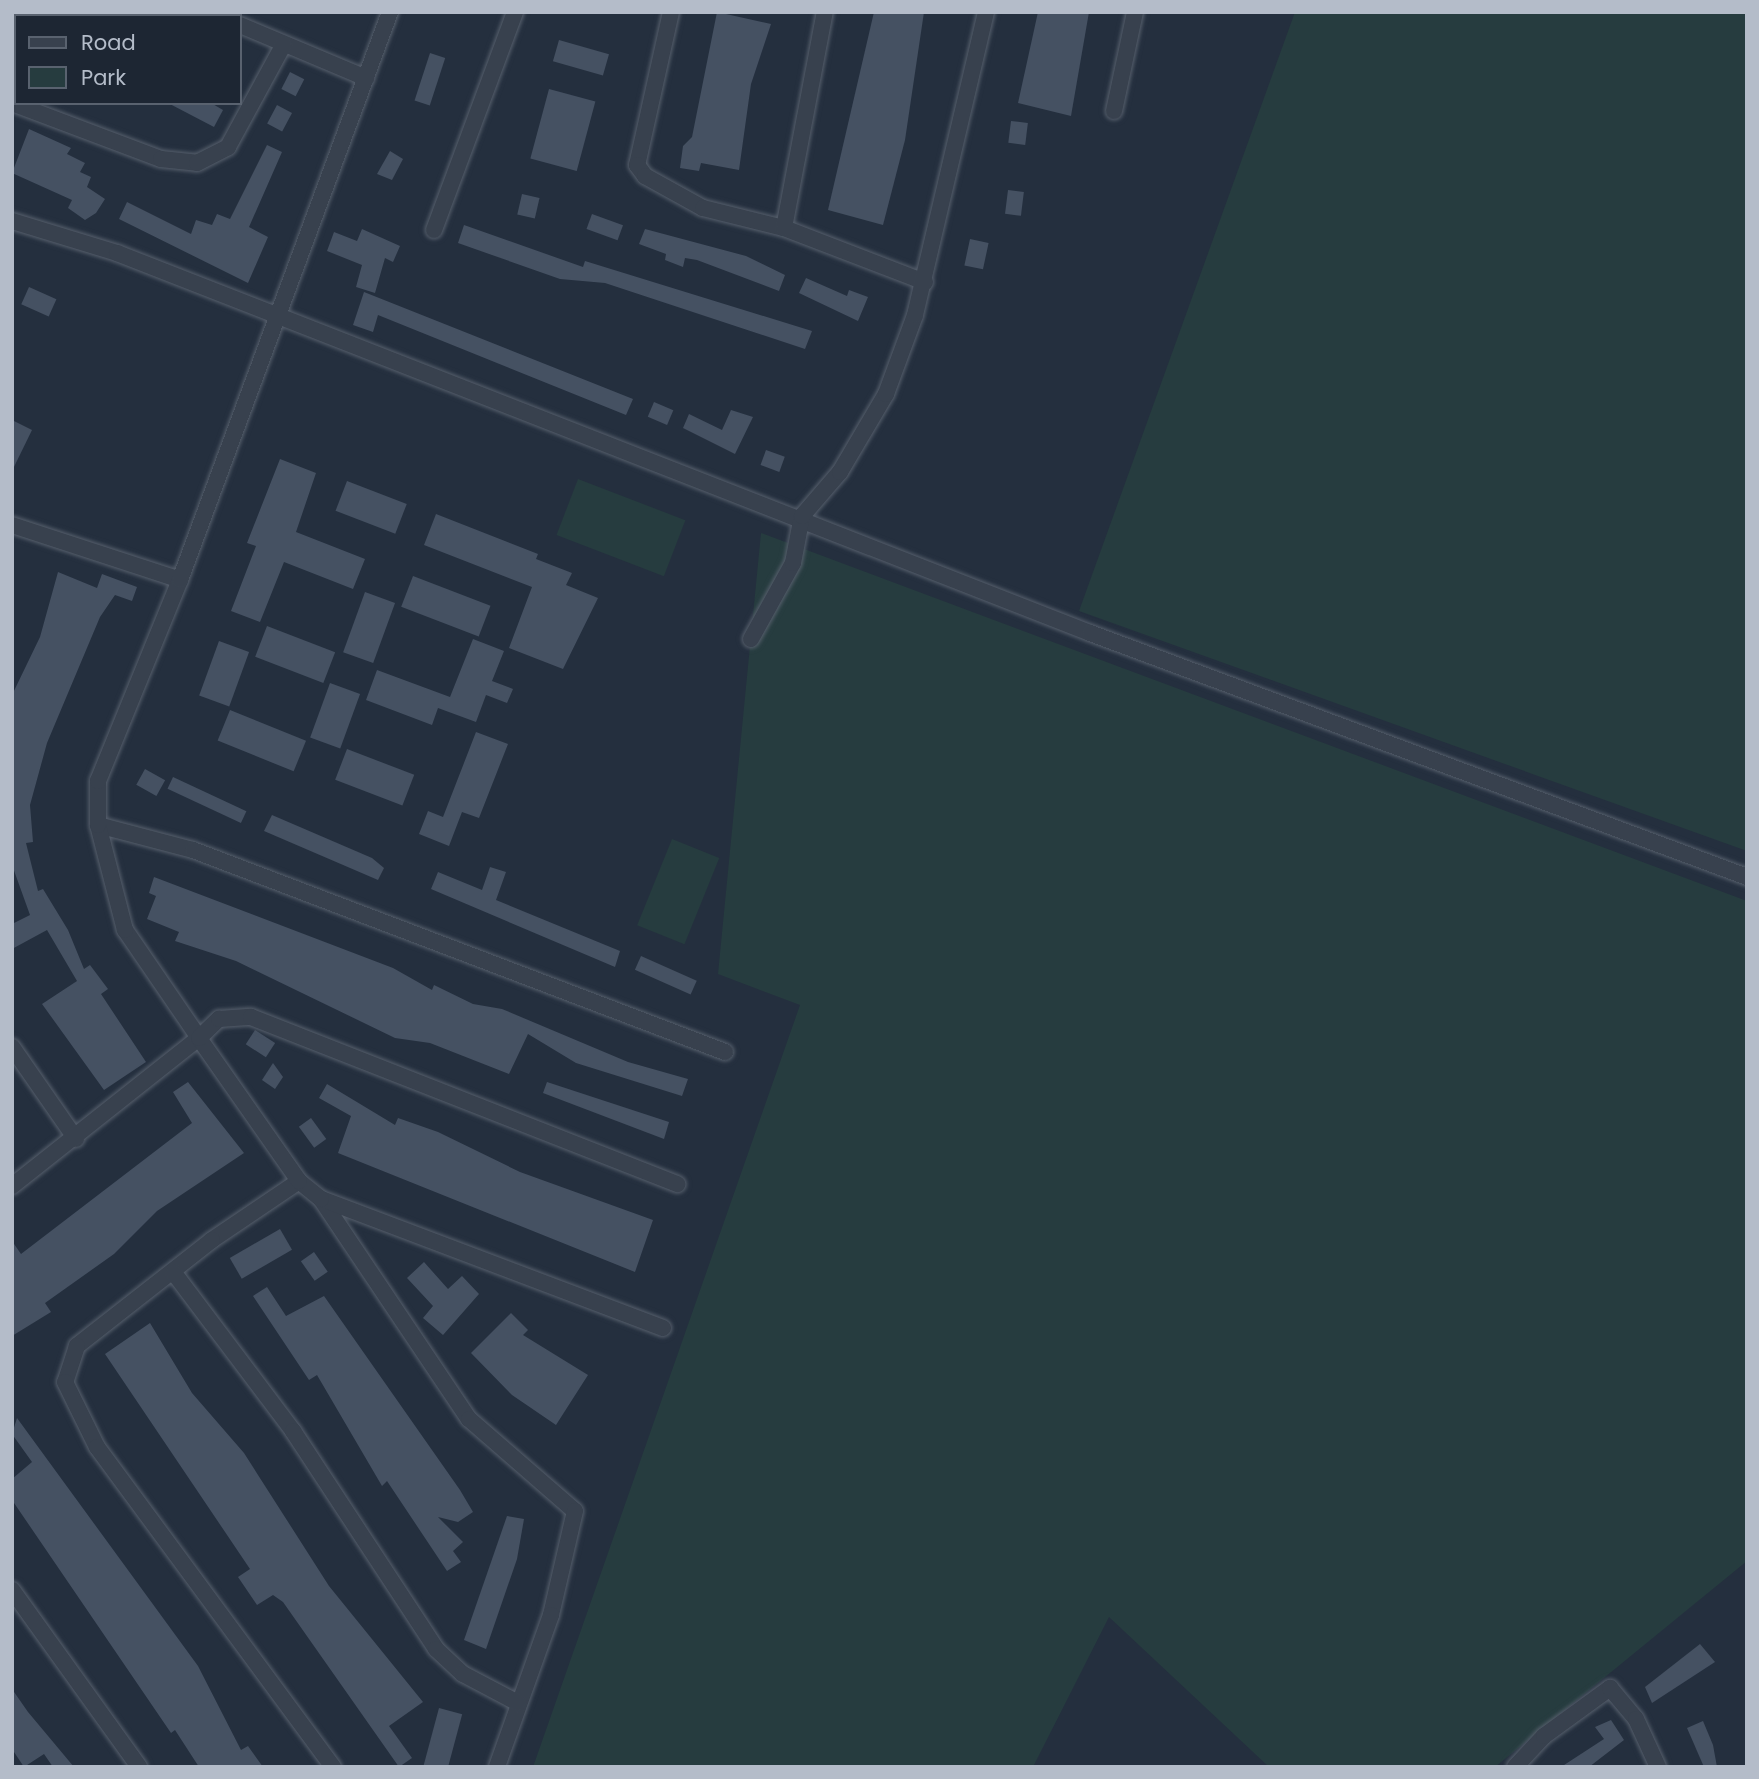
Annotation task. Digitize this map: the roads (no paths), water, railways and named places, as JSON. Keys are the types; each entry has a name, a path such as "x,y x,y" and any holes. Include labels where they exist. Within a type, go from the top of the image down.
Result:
{"street":[{"path":"390,12 180,580 107,753 98,825 125,930 199,1038 299,1181 321,1199 469,1419 575,1511 551,1615 497,1767"},
{"path":"435,230 515,12"},
{"path":"671,12 637,165 674,196 784,228 925,282"},
{"path":"784,228 825,12"},
{"path":"751,639 793,563 802,516 840,472 886,394 925,282 986,12"},
{"path":"1114,111 1135,12"},
{"path":"242,26 366,78"},
{"path":"17,105 148,155 197,163 228,147 284,44"},
{"path":"12,221 278,316 802,516 1485,782 1747,877"},
{"path":"13,528 180,580"},
{"path":"98,825 193,850 724,1052"},
{"path":"12,1186 76,1139 219,1019 251,1017 677,1184"},
{"path":"12,1047 76,1139"},
{"path":"299,1181 77,1346 68,1360 67,1393 97,1447 333,1767"},
{"path":"321,1199 663,1328"},
{"path":"174,1273 298,1438 436,1649 463,1674 518,1703"},
{"path":"12,1590 139,1767"},
{"path":"1515,1767 1610,1688 1636,1719 1658,1767"}]}
